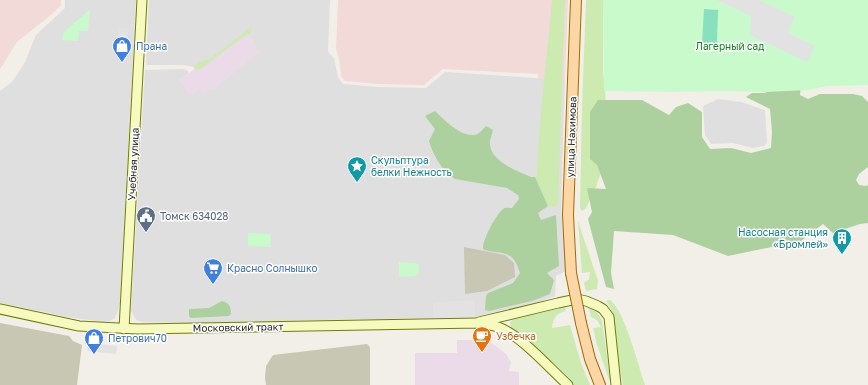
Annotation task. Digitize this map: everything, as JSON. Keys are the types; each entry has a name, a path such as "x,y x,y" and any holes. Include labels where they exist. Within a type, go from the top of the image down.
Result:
{"main road":[{"name":"Учебная улица","path":"124,329 142,0"},
{"name":"улица Нахимова","path":"576,0 568,215 571,274 580,323 590,359 600,385"},
{"path":"477,323 558,303 577,300 586,301 598,306 604,309 609,317 616,385"},
{"name":"Московский тракт","path":"0,309 79,326 124,329 477,323"},
{"path":"477,323 499,328 512,334 568,385"}],"shaded area":[{"path":"0,0 61,0 61,5 17,42 0,69"},
{"path":"65,0 136,0 120,304 115,318 110,321 103,322 68,317 0,303 0,91 13,81 25,62 36,35 65,8"},
{"path":"149,0 330,0 328,52 334,58 338,77 343,84 378,87 426,88 445,72 565,80 561,206 566,271 556,276 555,296 539,302 475,317 185,323 143,322 136,320 131,311 145,70 184,69 189,73 179,80 201,88 212,87 214,89 255,46 251,39 199,70 195,69 194,67 183,65 146,65"},
{"path":"338,0 568,0 565,80 538,79 538,74 443,69 424,85 378,84 345,81 341,76 339,58 336,49"},
{"path":"717,0 759,0 795,17 788,33 815,46 807,62 750,35 751,16"},
{"path":"118,28 127,28 127,56 117,55"},
{"path":"247,33 259,52 214,89 212,87 204,93 200,88 190,96 179,80 195,69 199,70"},
{"path":"718,99 741,102 765,110 767,143 764,146 753,148 733,143 711,144 705,135 703,106"},
{"path":"464,247 505,255 514,263 515,277 487,291 465,294"},
{"path":"475,300 475,317 433,318 433,302"},
{"path":"0,323 69,336 73,341 82,345 77,385 0,385"},
{"path":"457,340 486,340 490,342 506,354 511,362 509,371 519,372 519,385 415,385 415,353 457,353"},
{"path":"88,343 117,346 116,354 87,351"},
{"path":"367,344 370,347 370,385 266,385 266,366 273,355"}],"green space":[{"path":"552,0 565,0 558,205 554,207 548,206 535,177 537,175 541,109"},
{"path":"586,0 603,0 603,71 609,133 603,166 596,187 586,208 582,211 580,208"},
{"name":"Лагерный сад","path":"603,0 868,0 868,85 827,86 808,90 765,92 604,91"},
{"path":"90,9 88,31 79,31 78,41 62,40 63,33"},
{"path":"704,9 718,10 717,43 702,43"},
{"path":"251,27 251,33 248,35 247,34 199,70 195,69 194,67 198,63 211,58"},
{"path":"801,85 800,95 808,99 820,94 853,94 862,96 868,102 868,167 859,174 856,180 859,185 868,185 868,223 860,224 833,233 823,224 801,241 728,256 673,235 614,231 611,273 614,289 606,287 588,219 592,212 587,188 606,189 597,165 590,159 590,112 598,100 642,100 669,115 676,107 688,103 702,112 702,137 710,149 731,148 751,153 771,148 772,132 770,109 746,97 752,93 765,93 767,91"},
{"path":"435,111 457,130 468,135 477,134 486,126 493,130 490,143 495,156 512,169 531,177 535,177 548,206 538,213 541,220 556,215 559,266 547,273 554,280 550,294 532,301 489,311 485,310 486,296 488,293 513,283 520,273 514,260 509,255 483,249 487,234 493,222 504,208 512,208 519,199 518,195 507,188 455,179 446,172 433,152 429,141 435,129 425,116"},
{"path":"578,221 598,281 597,289 586,291 584,283 589,279 590,272 582,273"},
{"path":"248,233 271,234 271,247 248,246"},
{"path":"399,262 416,263 419,265 419,273 416,276 399,277"},
{"path":"607,300 610,300 616,306 626,326 645,385 623,385 619,364 614,315"},
{"path":"222,301 230,307 231,314 229,316 191,318 189,316 189,309 209,308"},
{"path":"565,307 566,311 556,316 553,321 552,328 570,325 581,363 590,385 574,385 512,330 510,323 512,320"},
{"path":"589,308 594,310 600,316 602,321 611,385 597,345 593,328 601,327 597,320 591,317"}],"place":[{"name":"Прана","path":"122,63"},
{"name":"Скульптура белки Нежность","path":"357,183"},
{"name":"Томск 634028","path":"146,233"},
{"name":"Насосная станция «Бромлей»","path":"842,255"},
{"name":"Красно Солнышко","path":"213,285"},
{"name":"Узбечка","path":"482,353"},
{"name":"Петрович70","path":"94,355"}]}
